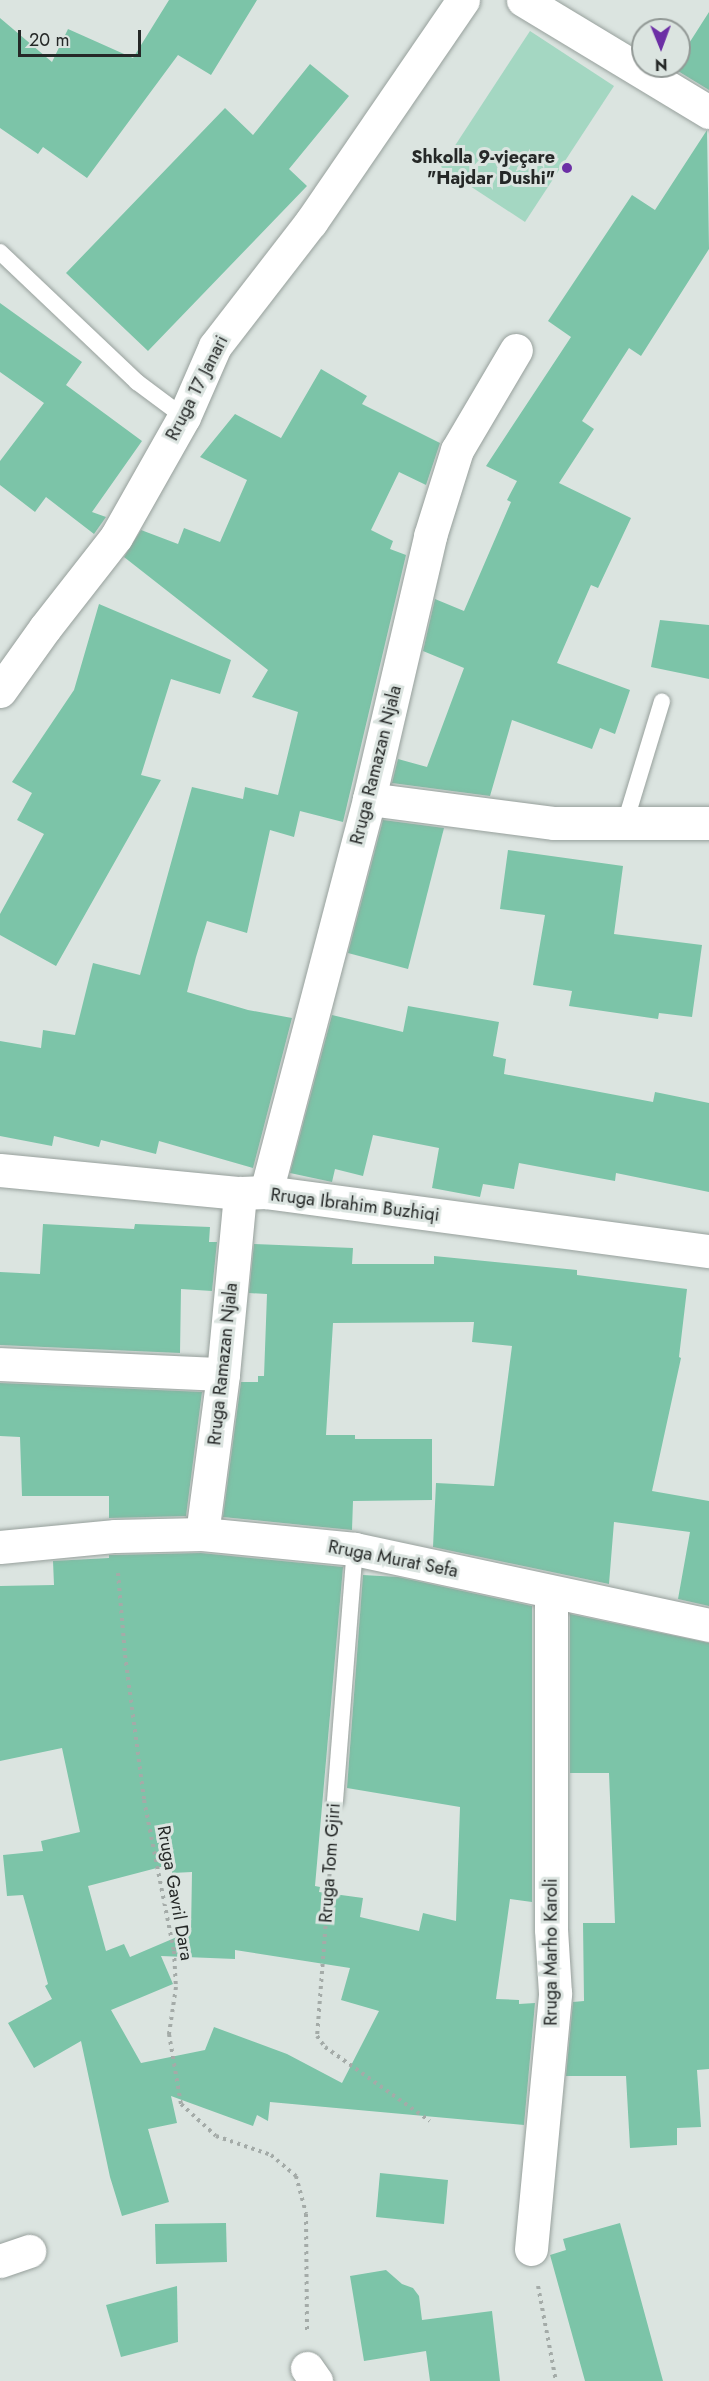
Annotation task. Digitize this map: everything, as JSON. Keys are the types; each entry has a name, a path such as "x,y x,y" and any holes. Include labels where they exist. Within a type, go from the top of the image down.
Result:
{"street":[{"name":"Rruga 17 Janari","path":"0,692 45,628 116,537 184,417 215,345 311,222 463,0"},
{"path":"523,0 709,112"},
{"name":"Rruga Ramazan Njala","path":"202,1534 224,1374 253,1193 369,799 430,536 457,450 516,350"},
{"path":"369,799 554,824 709,823"},
{"name":"Rruga Ibrahim Buzhiqi","path":"0,1170 253,1193 709,1251"},
{"path":"0,1364 224,1374"},
{"name":"Rruga Murat Sefa","path":"0,1547 115,1536 202,1534 355,1549 709,1625"},
{"name":"Rruga Marho Karoli","path":"531,2249 555,1993 551,1929 551,1592"}],"lane":[{"path":"0,252 137,382 184,417"},
{"path":"625,823 662,701"},
{"name":"Rruga Tom Gjiri","path":"335,1801 355,1549"}],"path":[{"name":"Rruga Gavril Dara","path":"115,1536 124,1655 144,1800 174,1951 176,1987 169,2034 174,2074 182,2104 216,2136 271,2155 296,2176 306,2214 312,2374"},
{"name":"Rruga Tom Gjiri","path":"335,1801 317,2036 325,2047 430,2121"},
{"path":"531,2249 556,2381"}],"green space":[{"path":"530,31 614,86 525,222 441,167"}],"building":[{"path":"169,0 257,0 211,75 178,55 87,178 43,147 38,154 0,128 0,18 52,62 68,29 133,58"},
{"path":"709,12 709,90 689,78 691,40"},
{"path":"310,64 349,96 289,169 307,186 148,351 66,273 225,108 253,135"},
{"path":"707,130 709,249 641,356 629,348 582,421 594,429 559,483 631,518 598,588 591,585 557,663 630,690 615,734 600,728 592,749 512,720 490,796 392,783 398,759 427,767 464,668 423,651 435,599 464,611 511,502 507,500 517,481 486,466 571,337 548,321 632,195 655,210"},
{"path":"0,303 82,362 66,385 142,441 92,512 106,517 94,534 46,497 35,512 0,485 0,461 44,403 0,372"},
{"path":"321,369 367,396 362,404 440,443 426,485 399,472 371,530 393,541 390,549 406,555 343,822 300,811 294,837 270,830 247,933 207,921 196,957 187,992 248,1010 292,1018 253,1168 159,1141 156,1154 101,1140 99,1147 54,1136 52,1146 0,1136 0,1041 41,1048 43,1030 75,1035 93,963 140,975 192,787 243,799 245,787 278,795 298,712 252,697 268,670 124,557 141,530 178,544 184,528 220,542 247,480 200,457 235,414 281,438"},
{"path":"99,604 231,660 220,694 171,679 141,775 161,780 56,966 0,935 0,914 44,834 17,820 32,793 12,782 74,690"},
{"path":"660,620 709,625 709,679 651,667"},
{"path":"383,820 444,828 408,969 348,953"},
{"path":"508,850 623,866 614,934 702,945 692,1017 659,1013 658,1019 569,1006 572,991 533,985 545,915 500,909"},
{"path":"408,1006 499,1022 493,1056 506,1059 504,1074 653,1102 655,1092 709,1103 709,1192 616,1173 615,1181 519,1163 514,1189 483,1184 480,1197 432,1188 439,1148 373,1135 363,1176 335,1169 332,1182 290,1173 332,1015 403,1032"},
{"path":"43,1224 134,1229 135,1224 210,1227 209,1242 217,1242 212,1291 181,1289 180,1353 0,1345 0,1272 40,1274"},
{"path":"254,1244 353,1248 352,1264 434,1264 434,1256 577,1270 577,1275 687,1289 679,1357 681,1358 652,1491 709,1501 709,1606 678,1599 690,1532 614,1522 609,1584 433,1547 436,1483 494,1486 512,1346 472,1342 474,1322 333,1323 326,1435 355,1435 355,1439 432,1439 432,1500 353,1501 352,1530 223,1517 241,1382 258,1382 258,1376 264,1376 267,1294 249,1293"},
{"path":"0,1383 202,1392 186,1516 109,1518 109,1496 22,1496 20,1437 0,1436"},
{"path":"201,1553 343,1567 315,1886 320,1887 319,1892 363,1898 360,1917 419,1931 423,1913 456,1921 460,1807 347,1788 363,1575 398,1577 532,1606 532,1902 510,1899 496,1999 519,2000 519,2004 535,2003 524,2125 270,2102 268,2121 257,2115 253,2126 171,2096 177,2123 148,2129 169,2202 122,2216 110,2177 81,2041 34,2068 8,2023 52,1999 45,1986 48,1984 23,1895 7,1896 3,1855 43,1851 41,1841 80,1832 62,1748 0,1761 0,1586 54,1585 53,1561 109,1558 109,1555","holes":["172,1864 172,1873 192,1872 191,1931 130,1957 124,1944 106,1951 88,1886","235,1950 350,1968 341,2000 379,2011 342,2083 287,2054 214,2027 205,2050 141,2063 111,2010 173,1984 161,1956 235,1959"]},
{"path":"570,1614 709,1643 709,2069 697,2070 701,2127 677,2128 677,2145 630,2148 626,2076 566,2076 573,2002 584,2001 583,1923 615,1923 609,1773 570,1773"},
{"path":"380,2173 448,2180 444,2224 376,2217"},
{"path":"226,2223 227,2262 156,2264 155,2224"},
{"path":"620,2223 663,2381 585,2381 550,2255 566,2250 563,2239"},
{"path":"386,2270 402,2284 413,2288 419,2296 422,2320 492,2311 500,2381 430,2381 426,2351 364,2361 350,2276"},
{"path":"177,2286 178,2342 121,2357 106,2305"}],"place":[{"name":"Shkolla 9-vjeçare \"Hajdar Dushi\"","path":"567,168"}]}
